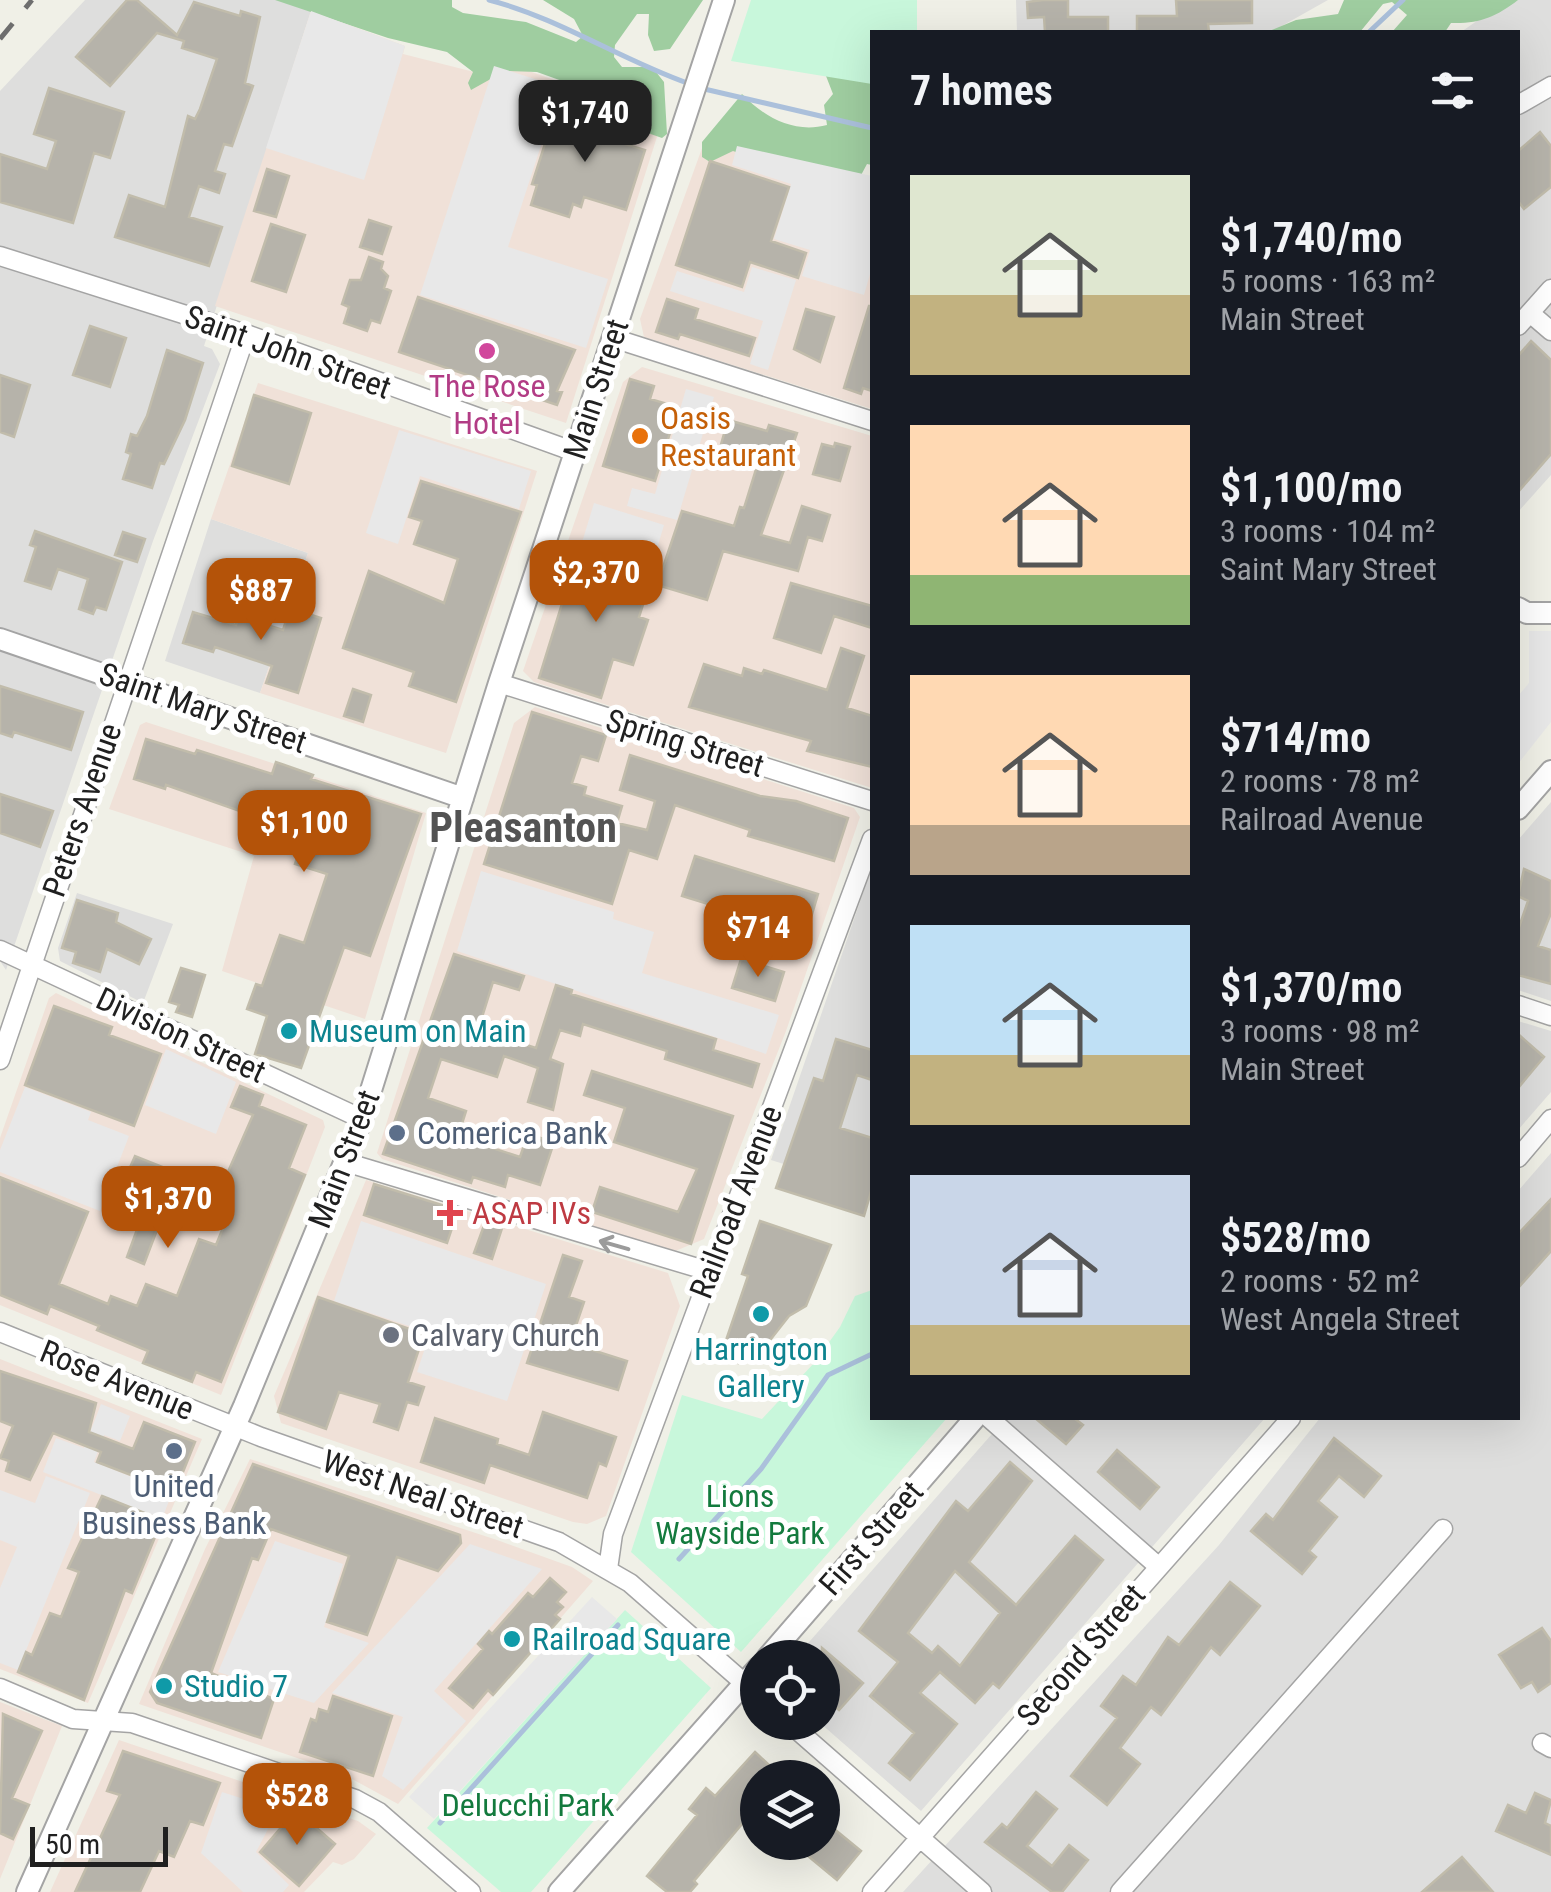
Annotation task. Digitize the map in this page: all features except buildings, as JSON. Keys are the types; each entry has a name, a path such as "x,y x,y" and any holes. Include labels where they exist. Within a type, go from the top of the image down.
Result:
{"street":[{"name":"Main Street","path":"27,1892 235,1427 362,1119 499,684 724,0"},
{"path":"1520,104 1551,86"},
{"name":"Saint John Street","path":"0,256 246,334 576,452"},
{"path":"1551,289 1524,320 1551,331"},
{"name":"Peters Avenue","path":"0,1060 246,334"},
{"path":"613,338 870,419"},
{"path":"1520,606 1551,605"},
{"path":"1520,608 1527,613 1551,613"},
{"name":"Saint Mary Street","path":"0,639 463,798"},
{"name":"Spring Street","path":"499,684 870,800"},
{"path":"1520,808 1551,772"},
{"name":"Railroad Avenue","path":"608,1569 613,1534 870,843"},
{"name":"Division Street","path":"0,950 362,1119"},
{"path":"1520,1006 1551,1016"},
{"path":"1520,1156 1551,1119"},
{"path":"345,1162 708,1271"},
{"name":"Rose Avenue","path":"0,1332 235,1427"},
{"name":"First Street","path":"782,1640 973,1420"},
{"path":"991,1420 1159,1566"},
{"name":"Second Street","path":"872,1892 1289,1420"},
{"name":"West Neal Street","path":"235,1427 559,1542 608,1569 740,1672"},
{"path":"1120,1892 1443,1529"},
{"path":"0,1688 74,1719 132,1723 372,1807 471,1892"},
{"path":"560,1892 740,1696"},
{"path":"808,1740 982,1892"}],"shaded area":[{"path":"85,0 278,0 311,11 204,346 212,349 220,364 153,541 6,970 0,961 0,91"},
{"path":"1016,0 1328,0 1275,30 1017,30"},
{"path":"1507,0 1551,0 1551,475 1520,510 1520,30 1464,30"},
{"path":"311,11 405,46 403,54 490,76 497,60 663,118 566,423 215,306"},
{"path":"311,11 405,46 364,180 266,148"},
{"path":"494,66 560,87 508,247 608,279 586,348 420,295"},
{"path":"705,140 870,181 870,408 644,337 640,319"},
{"path":"737,146 870,176 870,274 864,295 802,276 810,250 774,239 791,184 732,165"},
{"path":"752,267 796,280 768,370 750,364 763,321 670,291 677,271 744,292"},
{"path":"642,367 870,435 870,787 534,682 523,671 623,382"},
{"path":"258,383 537,471 446,753 260,693 308,553 211,519"},
{"path":"686,389 714,397 677,520 627,506 632,488 655,494"},
{"path":"399,430 531,471 519,509 420,476 398,544 366,533"},
{"path":"594,503 664,525 650,572 580,549"},
{"path":"211,519 308,553 260,693 165,661"},
{"path":"1529,631 1551,631 1551,722 1520,761 1520,694 1529,683"},
{"path":"535,707 854,808 860,817 786,1031 704,1239 673,1252 382,1159 377,1153 514,723"},
{"path":"146,722 426,813 365,1019 222,971 254,856 109,809 140,725"},
{"path":"1551,802 1551,1001 1520,991 1520,838"},
{"path":"481,871 614,912 613,919 654,932 642,973 779,1015 766,1054 457,951"},
{"path":"870,873 870,1191 771,1160"},
{"path":"77,893 173,924 143,1003 60,961 58,948"},
{"path":"56,993 323,1120 325,1127 221,1395 0,1305 0,1138 49,998"},
{"path":"1520,1022 1551,1031 1551,1092 1520,1128"},
{"path":"166,1049 236,1082 216,1134 145,1105"},
{"path":"25,1087 91,1112 88,1120 129,1136 100,1211 0,1172 0,1150"},
{"path":"1551,1153 1551,1892 903,1892 1219,1545 1318,1420 1520,1420 1520,1189"},
{"path":"366,1180 668,1273 680,1306 606,1516 587,1524 573,1522 281,1423 274,1396"},
{"path":"361,1221 546,1284 507,1401 417,1372 430,1333 334,1301"},
{"path":"0,1359 202,1439 88,1703 0,1669"},
{"path":"101,1404 130,1416 120,1441 104,1435 94,1462 172,1493 162,1519 43,1472 56,1438 84,1448"},
{"path":"1004,1420 1263,1420 921,1811 840,1740 840,1640 811,1640"},
{"path":"250,1459 497,1540 572,1567 593,1581 398,1804 341,1773 139,1704 205,1549"},
{"path":"46,1476 90,1493 18,1670 0,1663 0,1588 17,1547 0,1540 0,1490 35,1503"},
{"path":"275,1541 343,1564 324,1627 369,1643 314,1703 218,1672"},
{"path":"470,1544 542,1569 434,1691 466,1721 403,1790 382,1776 403,1717 332,1693"},
{"path":"592,1597 617,1619 434,1819 409,1797"},
{"path":"0,1702 62,1726 0,1879"},
{"path":"119,1740 358,1821 376,1834 354,1859 342,1865 333,1862 304,1892 50,1892"},
{"path":"222,1792 278,1810 256,1852 289,1885 283,1892 243,1892 201,1853"}],"green space":[{"path":"275,0 452,0 452,7 463,13 526,22 576,42 583,36 574,19 543,0 703,0 670,49 654,51 648,35 649,14 637,14 615,45 614,57 622,67 652,67 664,82 667,134 662,138 611,120 593,108 576,86 537,72 505,71 471,90 468,83 473,72 447,52 388,38"},
{"path":"751,0 917,0 917,30 870,30 870,84 731,61"},
{"path":"1344,0 1518,0 1487,18 1451,23 1446,30 1394,30 1407,15 1392,2 1383,4 1362,30 1272,30 1296,20 1338,14"},
{"path":"870,63 870,165 852,192 733,151 710,162 702,157 702,142 742,94 780,121 803,127 827,125 824,105 833,94 826,76 837,65"},
{"name":"Lions Wayside Park","path":"870,1291 870,1420 945,1420 752,1640 740,1640 740,1651 631,1552 682,1395 762,1419 814,1363 840,1327 855,1296"},
{"name":"Delucchi Park","path":"625,1610 711,1688 531,1892 501,1892 427,1828"}],"waterway":[{"path":"489,0 540,17 690,84"},
{"path":"1371,30 1403,0"},
{"path":"700,88 870,128"},
{"path":"679,1559 761,1469 828,1375 870,1355"},
{"path":"440,1823 618,1625"}],"railway":[{"path":"0,39 32,0"}],"place":[{"name":"The Rose Hotel","path":"487,351"},
{"name":"Oasis Restaurant","path":"640,436"},
{"name":"Museum on Main","path":"289,1031"},
{"name":"Comerica Bank","path":"397,1133"},
{"name":"ASAP IVs","path":"450,1213"},
{"name":"Harrington Gallery","path":"761,1314"},
{"name":"Calvary Church","path":"391,1335"},
{"name":"United Business Bank","path":"174,1451"},
{"name":"Railroad Square","path":"512,1639"},
{"name":"Studio 7","path":"164,1686"}],"district":[{"name":"Pleasanton","path":"523,827"}]}
